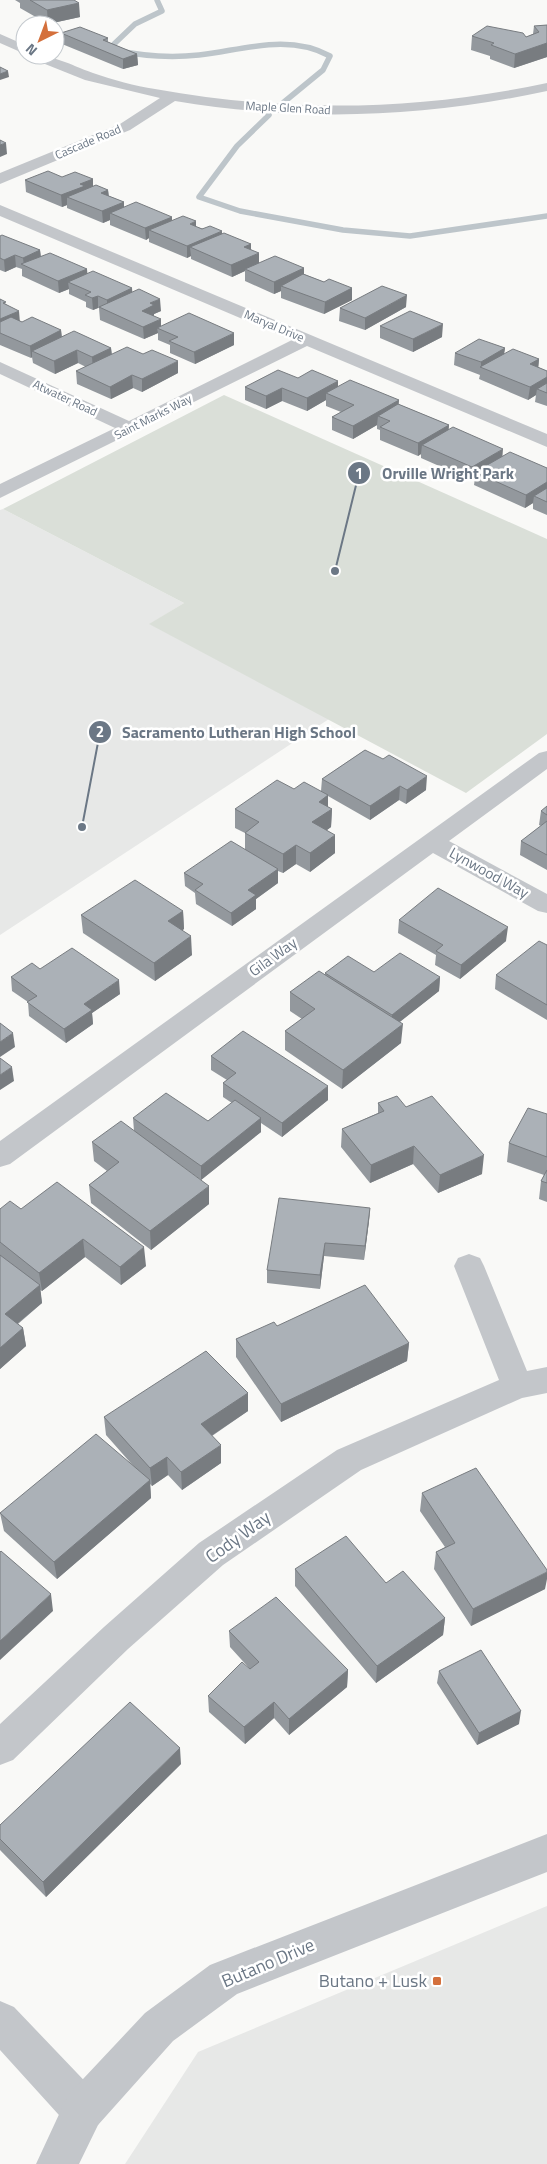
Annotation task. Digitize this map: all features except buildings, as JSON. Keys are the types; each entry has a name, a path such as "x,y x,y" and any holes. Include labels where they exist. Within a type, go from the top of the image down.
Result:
{"street":[{"path":"0,38 15,45"},
{"name":"Maple Glen Road","path":"60,65 78,72 172,97 268,108 393,110 498,98 547,87"},
{"name":"Cascade Road","path":"0,179 125,127 172,97"},
{"name":"Maryal Drive","path":"0,210 547,442"},
{"name":"Saint Marks Way","path":"0,492 306,340"},
{"name":"Atwater Road","path":"0,367 130,428"},
{"name":"Gila Way","path":"0,1156 547,758"},
{"name":"Lynwood Way","path":"432,842 547,905"},
{"name":"Cody Way","path":"0,1748 116,1638 212,1554 349,1460 532,1383 470,1266"},
{"name":"Butano Drive","path":"57,2164 82,2110 158,2027 224,1979 547,1852"},
{"path":"0,2021 82,2110"}],"shaded area":[{"path":"224,395 547,539 547,734 466,793 149,624 184,603 3,509"},
{"path":"3,509 184,603 150,624 329,719 0,935 0,510"},
{"path":"547,1906 547,2164 125,2164 198,2052"}],"waterway":[{"path":"157,0 162,11 135,24 113,45 115,50 146,55 178,56 282,44 298,45 330,56 323,70 284,102"},
{"path":"269,115 237,146 199,197 240,211 343,230 410,236 547,216"}],"place":[{"name":"Orville Wright Park","path":"335,571"},
{"name":"Sacramento Lutheran High School","path":"82,827"},
{"name":"Butano + Lusk","path":"437,1981"}]}
